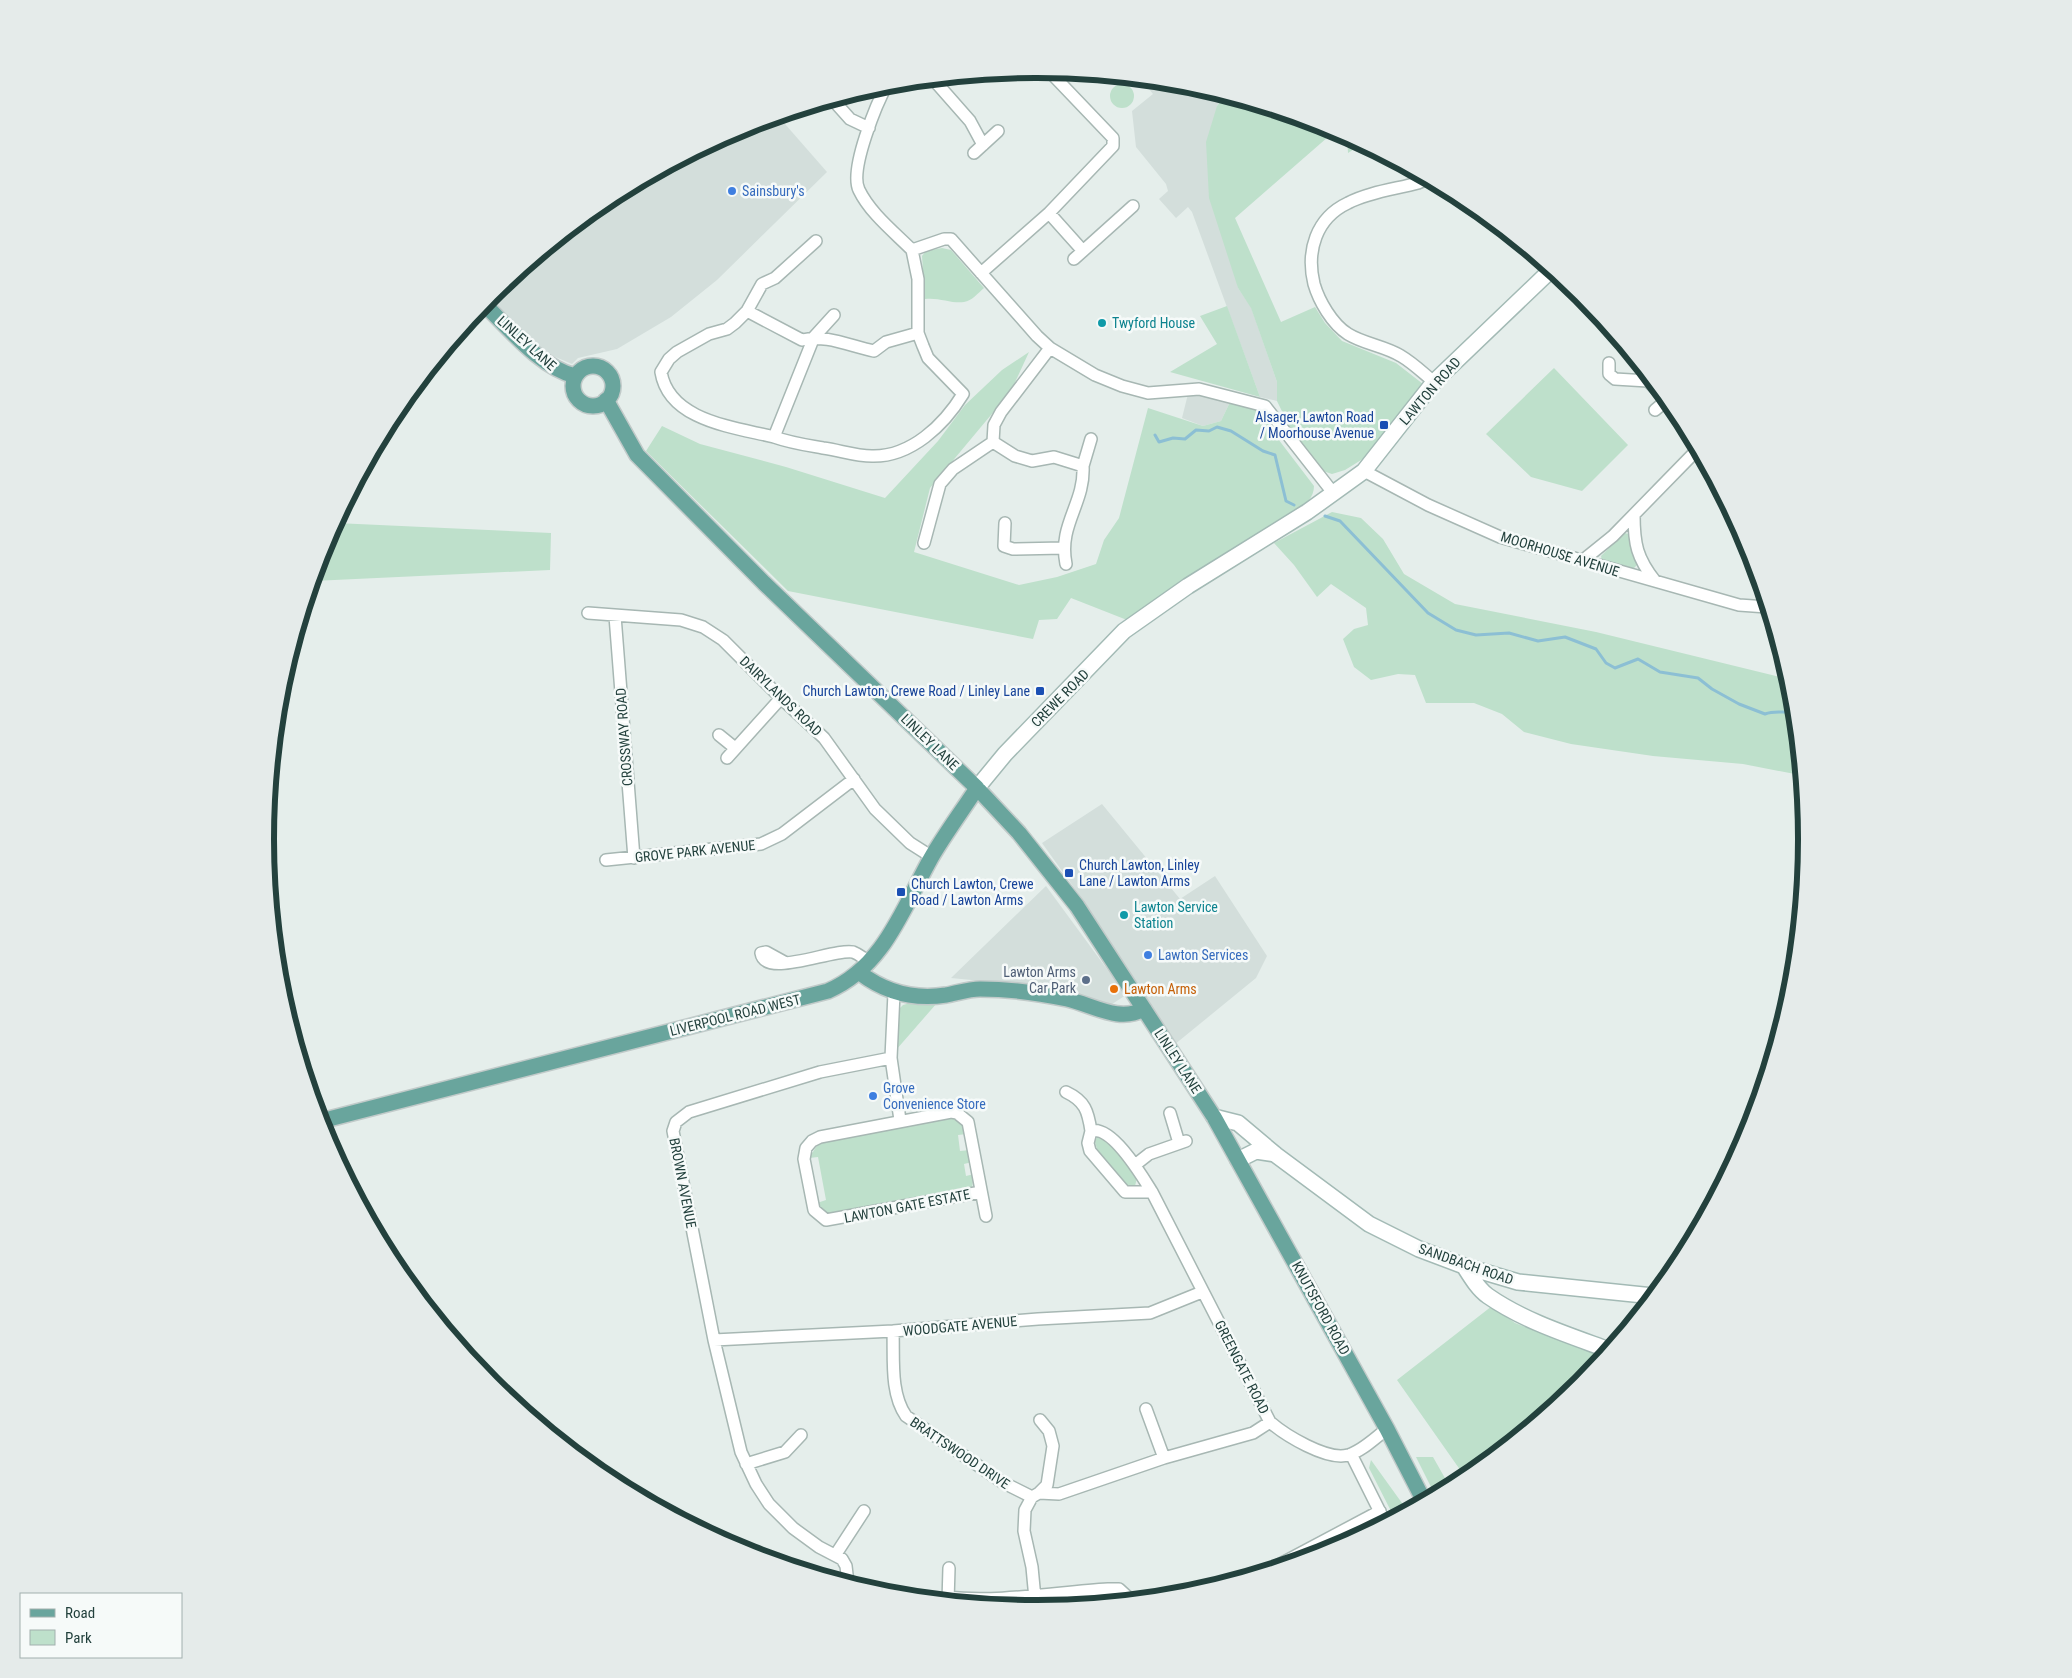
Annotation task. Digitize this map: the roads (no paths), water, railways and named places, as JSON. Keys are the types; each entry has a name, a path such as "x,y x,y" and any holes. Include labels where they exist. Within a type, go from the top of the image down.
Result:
{"main road":[{"name":"LAWTON ROAD","path":"1334,494 1364,471 1434,382 1547,274"},
{"name":"LINLEY LANE","path":"490,309 548,365 560,372 575,376"},
{"path":"598,366 604,369 608,373 613,385 606,400 595,406 589,406 578,400 572,388 575,376 585,367 598,366"},
{"name":"LINLEY LANE","path":"606,400 637,455 734,554 977,788 1019,833 1077,906 1214,1117"},
{"name":"CREWE ROAD","path":"864,968 882,948 932,857 977,788 1005,754 1124,631 1188,586 1334,494"},
{"path":"864,968 894,992 913,996 943,995 977,989 1001,989 1067,999 1123,1015 1135,1014 1144,1009"},
{"name":"LIVERPOOL ROAD WEST","path":"328,1120 828,991 844,984 864,968"},
{"name":"SANDBACH ROAD","path":"1214,1117 1238,1123 1276,1155 1370,1224 1420,1250 1464,1266 1518,1282 1646,1295"},
{"name":"KNUTSFORD ROAD","path":"1214,1117 1387,1429 1421,1495"},
{"path":"1238,1160 1256,1151 1276,1155"},
{"path":"1464,1266 1487,1295 1508,1308 1533,1321 1602,1348"},
{"path":"1508,1308 1510,1295 1518,1282"}],"street":[{"path":"981,273 1049,213 1113,146 1120,142 1113,138 1056,78"},
{"path":"937,84 970,121 978,149 998,131"},
{"path":"816,242 775,278 762,284 747,311 727,329 709,334 677,352 669,359 660,372 663,385 679,404 706,420 774,437 797,445 858,455 874,456 896,452 920,441 939,427 966,390 928,358 918,333 918,279 912,250 870,207 858,188 857,171 869,128 883,93"},
{"path":"836,104 850,119 869,128"},
{"path":"1420,182 1355,200 1342,206 1322,225 1310,252 1311,272 1317,294 1332,318 1347,333 1400,356 1434,382"},
{"path":"1074,259 1133,206"},
{"path":"1049,213 1083,251"},
{"path":"912,250 944,239 952,239 1050,348 1095,375 1148,393 1200,389 1265,406 1334,494"},
{"path":"747,311 802,340 814,337 874,351 886,342 918,333"},
{"path":"774,437 814,337 834,315"},
{"path":"993,442 994,425 1001,412 1050,348"},
{"path":"1609,363 1609,374 1615,379 1643,379"},
{"path":"1655,410 1661,405"},
{"path":"1066,564 1063,548 1068,522 1084,483 1083,466 1091,439"},
{"path":"993,442 1015,456 1032,461 1054,458 1083,466"},
{"path":"924,543 940,484 952,469 993,442"},
{"path":"1582,561 1597,551 1693,455"},
{"name":"MOORHOUSE AVENUE","path":"1364,471 1428,505 1500,537 1739,605 1761,607"},
{"path":"1634,514 1636,550 1643,565 1655,581"},
{"path":"1005,523 1004,546 1012,549 1063,548"},
{"name":"DAIRYLANDS ROAD","path":"588,613 681,620 703,626 723,640 824,738 875,809 894,829 932,857"},
{"name":"CROSSWAY ROAD","path":"615,616 634,858"},
{"path":"727,758 781,698"},
{"path":"719,735 735,748"},
{"name":"GROVE PARK AVENUE","path":"606,860 761,844 782,834 854,779"},
{"path":"786,963 841,952 854,952 864,968"},
{"path":"894,992 892,1058 900,1120"},
{"name":"BROWN AVENUE","path":"836,1554 819,1547 779,1516 760,1491 746,1464 714,1340 673,1131 676,1122 689,1112 820,1072 892,1058"},
{"path":"1066,1092 1078,1098 1084,1104 1088,1112 1091,1131 1088,1143 1090,1151 1125,1192 1152,1192"},
{"name":"LAWTON GATE ESTATE","path":"981,1192 831,1220 819,1216 814,1210 804,1158 806,1148 812,1141 820,1137 900,1120 951,1112 963,1117 968,1122 986,1216"},
{"path":"1135,1165 1149,1154 1183,1142 1170,1112"},
{"name":"GREENGATE ROAD","path":"1091,1131 1095,1130 1108,1134 1135,1165 1152,1192 1270,1422 1281,1432 1329,1455 1351,1454"},
{"name":"WOODGATE AVENUE","path":"714,1340 893,1331 1150,1313 1202,1292"},
{"name":"BRATTSWOOD DRIVE","path":"893,1331 896,1391 898,1402 906,1416 1002,1482 1036,1495 1059,1494 1164,1458 1254,1433 1270,1422"},
{"path":"1146,1409 1164,1458"},
{"path":"1035,1600 1023,1520 1036,1495 1047,1485 1053,1446 1052,1438 1040,1420"},
{"path":"1383,1517 1351,1454 1387,1429"},
{"path":"746,1464 785,1452 801,1435"},
{"path":"1339,1537 1380,1511"},
{"path":"847,1577 846,1566 836,1554 864,1512"},
{"path":"948,1595 949,1568"},
{"path":"977,1598 1108,1588 1119,1589 1126,1595"}],"waterway":[{"path":"1155,435 1159,442 1173,438 1185,439 1196,430 1209,431 1217,427 1231,431 1263,451 1275,455 1286,501 1294,505"},
{"path":"1325,516 1340,521 1428,613 1456,630 1476,635 1509,633 1538,641 1565,637 1596,649 1606,663 1615,668 1638,659 1660,672 1698,678 1712,689 1739,704 1765,714 1787,712"}],"place":[{"name":"Sainsbury's","path":"732,191"},
{"name":"Twyford House","path":"1102,323"},
{"name":"Alsager, Lawton Road / Moorhouse Avenue","path":"1384,425"},
{"name":"Church Lawton, Crewe Road / Linley Lane","path":"1040,691"},
{"name":"Church Lawton, Linley Lane / Lawton Arms","path":"1069,873"},
{"name":"Church Lawton, Crewe Road / Lawton Arms","path":"901,892"},
{"name":"Lawton Service Station","path":"1124,915"},
{"name":"Lawton Services","path":"1148,955"},
{"name":"Lawton Arms Car Park","path":"1086,980"},
{"name":"Lawton Arms","path":"1114,989"},
{"name":"Grove Convenience Store","path":"873,1096"}]}
